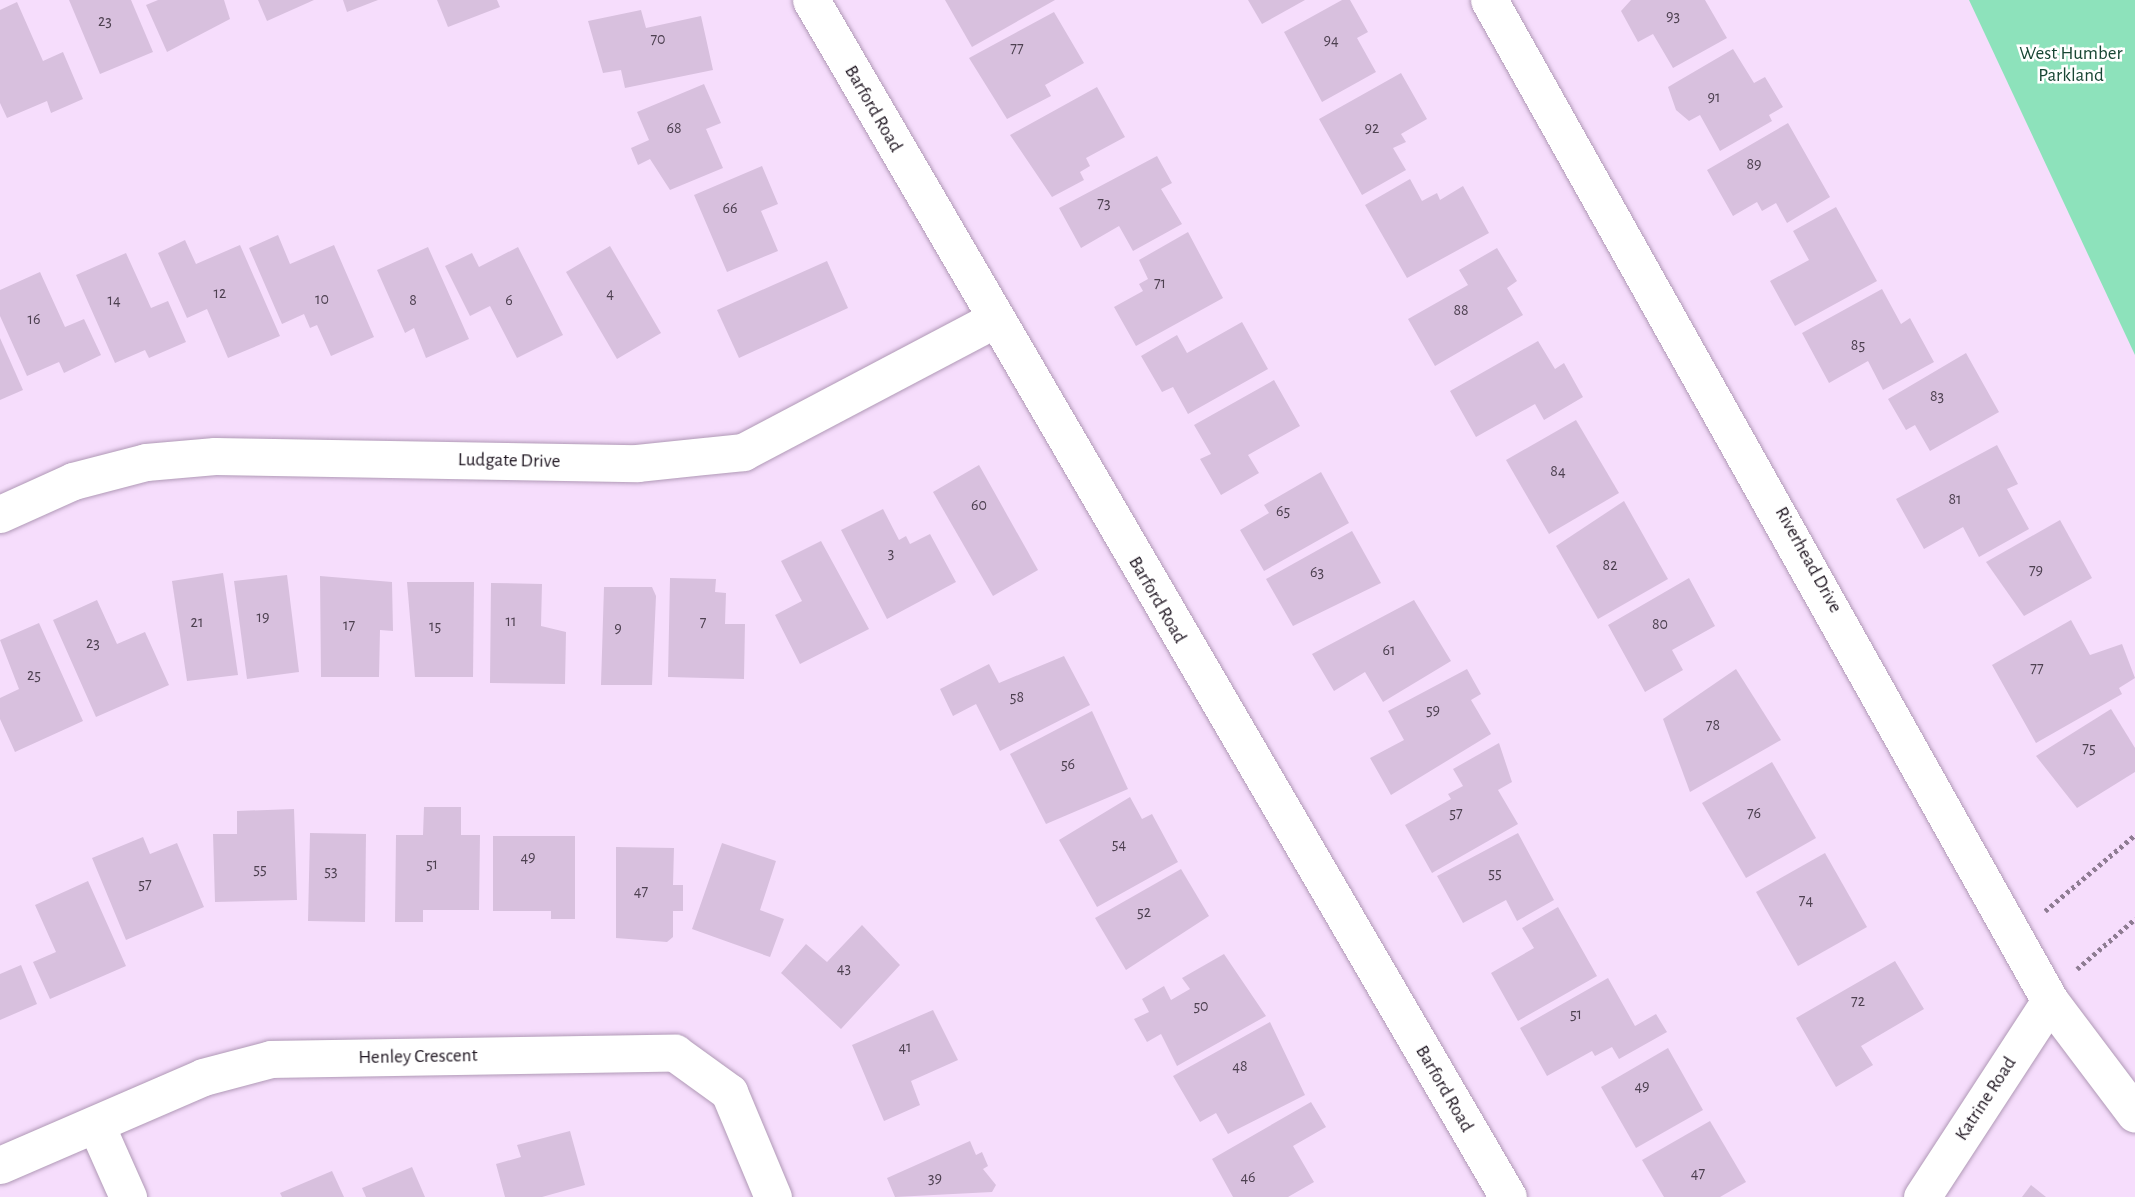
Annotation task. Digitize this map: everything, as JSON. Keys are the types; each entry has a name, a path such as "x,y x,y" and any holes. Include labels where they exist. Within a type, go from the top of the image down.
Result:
{"street":[{"name":"Barford Road","path":"811,0 993,320 1508,1197"},
{"name":"Riverhead Drive","path":"1489,0 2048,997 2135,1114"},
{"name":"Ludgate Drive","path":"0,514 73,481 146,462 215,456 650,463 743,452 993,320"},
{"name":"Katrine Road","path":"1922,1197 2048,997"},
{"name":"Henley Crescent","path":"0,1165 203,1077 271,1059 675,1053 729,1092 773,1197"},
{"path":"96,1125 128,1197"}],"path":[{"path":"2014,935 2135,835"},
{"path":"2048,997 2135,919"}],"green space":[{"name":"West Humber Parkland","path":"1969,0 2135,0 2135,355"}],"building":[{"path":"69,0 131,0 153,52 100,74"},
{"path":"158,0 224,0 230,19 167,52 146,5"},
{"path":"258,0 314,0 267,21"},
{"path":"343,0 378,0 347,12"},
{"path":"437,0 497,0 500,7 448,27"},
{"path":"945,0 1055,0 972,47"},
{"path":"1248,0 1305,0 1262,24"},
{"path":"1342,0 1350,0 1368,32 1357,38 1376,72 1322,102 1284,32"},
{"path":"1631,0 1705,0 1727,38 1673,68 1653,34 1638,42 1621,11"},
{"path":"17,2 43,61 63,52 83,99 51,113 47,101 7,118 0,103 0,10"},
{"path":"641,10 646,28 701,16 713,70 625,88 621,70 603,73 588,21"},
{"path":"1054,12 1084,63 1045,85 1051,96 1007,119 969,58"},
{"path":"1733,49 1754,83 1765,77 1783,107 1769,115 1772,121 1720,151 1700,115 1689,121 1676,110 1668,87"},
{"path":"1401,73 1427,119 1401,134 1406,142 1393,148 1406,170 1362,195 1319,119"},
{"path":"704,84 721,123 706,129 723,168 670,190 650,159 638,165 631,148 649,140 637,112"},
{"path":"1097,87 1125,137 1086,158 1090,166 1080,172 1084,180 1052,197 1010,135"},
{"path":"1788,123 1830,197 1787,223 1776,203 1762,211 1757,202 1733,216 1707,170"},
{"path":"1157,156 1172,183 1161,189 1182,224 1133,251 1119,226 1081,248 1059,208"},
{"path":"762,166 778,204 761,211 778,251 727,272 694,195"},
{"path":"1410,179 1422,201 1437,193 1440,200 1463,186 1489,233 1407,278 1365,205"},
{"path":"1836,207 1877,281 1795,326 1770,281 1809,260 1793,231"},
{"path":"1188,232 1223,298 1136,346 1114,307 1143,291 1139,284 1148,279 1139,260"},
{"path":"278,235 290,264 334,245 374,337 331,356 317,325 310,328 304,314 282,324 249,248"},
{"path":"185,240 196,264 240,245 280,336 228,358 207,309 187,318 158,253"},
{"path":"610,246 661,333 617,359 566,272"},
{"path":"428,247 469,339 426,358 414,328 405,333 377,270"},
{"path":"518,247 563,335 517,358 490,306 470,316 445,266 472,253 479,267"},
{"path":"1497,248 1517,281 1507,288 1523,315 1435,366 1408,319 1468,285 1459,270"},
{"path":"126,253 151,308 168,301 186,342 149,358 145,350 115,363 76,275"},
{"path":"827,261 848,308 739,358 717,310"},
{"path":"40,272 65,327 84,319 101,355 64,373 59,362 27,376 0,316 0,290"},
{"path":"1882,289 1901,324 1910,318 1934,362 1883,390 1868,361 1829,383 1802,333"},
{"path":"1242,322 1268,369 1188,414 1173,387 1162,392 1141,356 1177,335 1187,353"},
{"path":"0,338 23,390 0,400"},
{"path":"1538,341 1555,369 1564,363 1583,397 1544,420 1535,404 1476,437 1450,391"},
{"path":"1966,353 1999,412 1930,451 1915,425 1906,430 1888,399"},
{"path":"1274,380 1300,426 1248,455 1259,473 1221,495 1200,459 1211,454 1194,425"},
{"path":"1576,420 1619,493 1549,534 1506,460"},
{"path":"1997,445 2018,484 2007,489 2029,529 1979,557 1963,527 1924,549 1896,499"},
{"path":"979,465 1038,570 993,596 933,492"},
{"path":"1321,472 1349,523 1264,571 1240,530 1269,513 1264,505"},
{"path":"1624,501 1668,579 1598,619 1556,546"},
{"path":"883,509 899,540 906,536 910,544 930,534 956,582 887,619 841,530"},
{"path":"2060,520 2092,578 2024,616 1986,562"},
{"path":"1352,531 1381,583 1293,626 1266,579"},
{"path":"821,541 869,629 800,664 775,615 802,601 781,561"},
{"path":"223,573 238,675 187,681 172,581"},
{"path":"287,575 299,672 247,679 234,581"},
{"path":"320,576 392,582 393,631 380,630 379,677 321,677"},
{"path":"670,578 716,579 715,592 726,593 725,624 745,624 744,679 668,677"},
{"path":"1689,578 1715,626 1672,650 1683,670 1645,692 1608,625"},
{"path":"407,582 474,582 473,677 415,677"},
{"path":"491,583 542,584 541,626 566,632 565,684 490,683"},
{"path":"604,587 652,587 656,596 652,685 601,685"},
{"path":"97,600 117,644 145,632 169,685 96,717 53,620"},
{"path":"1414,600 1451,661 1383,702 1365,672 1334,691 1312,654"},
{"path":"2071,620 2090,655 2122,644 2135,678 2119,688 2122,694 2036,743 1992,665"},
{"path":"39,623 83,721 15,752 0,719 0,698 19,689 0,640"},
{"path":"1064,656 1090,705 1000,751 976,704 953,716 940,689 989,664 999,683"},
{"path":"1467,669 1481,694 1471,700 1491,734 1391,795 1370,758 1404,740 1388,711"},
{"path":"1736,669 1781,740 1690,792 1663,719"},
{"path":"2111,709 2135,748 2135,772 2077,808 2036,756"},
{"path":"1092,711 1128,789 1046,824 1010,754"},
{"path":"1499,743 1512,782 1498,790 1518,824 1432,873 1405,825 1451,799 1448,794 1463,786 1453,769"},
{"path":"1772,762 1816,838 1746,878 1702,803"},
{"path":"1130,797 1142,819 1152,814 1178,862 1097,907 1059,840"},
{"path":"424,807 461,807 461,835 480,835 479,910 423,910 423,922 395,922 396,835 423,835"},
{"path":"294,809 297,900 215,902 213,834 237,834 237,811"},
{"path":"310,833 366,834 365,922 308,921"},
{"path":"1518,833 1554,900 1517,921 1506,900 1463,923 1437,876"},
{"path":"493,836 575,836 575,919 551,919 551,911 493,911"},
{"path":"143,837 150,854 177,843 204,907 126,940 92,858"},
{"path":"722,843 776,861 760,910 784,919 770,957 692,929"},
{"path":"616,847 674,848 673,885 683,885 683,911 673,911 673,937 667,942 616,938"},
{"path":"1825,853 1867,927 1798,966 1756,892"},
{"path":"1181,869 1209,916 1126,970 1095,918"},
{"path":"88,881 126,966 50,999 33,962 56,952 35,905"},
{"path":"1558,907 1597,976 1518,1021 1491,973 1534,948 1522,928"},
{"path":"862,925 900,965 841,1029 781,973 806,944 827,962"},
{"path":"1224,954 1266,1016 1177,1066 1161,1034 1147,1042 1134,1019 1149,1012 1142,999 1164,986 1171,1000 1190,989 1182,978"},
{"path":"1895,961 1924,1009 1861,1046 1873,1065 1836,1087 1796,1018"},
{"path":"21,965 37,1004 0,1020 0,974"},
{"path":"1608,978 1635,1026 1656,1014 1667,1032 1619,1059 1612,1047 1595,1056 1592,1051 1547,1076 1520,1028"},
{"path":"933,1010 958,1060 911,1081 920,1105 884,1121 852,1045"},
{"path":"1270,1022 1305,1095 1228,1134 1216,1113 1200,1122 1173,1076"},
{"path":"1668,1048 1703,1110 1636,1148 1601,1087"},
{"path":"1311,1102 1326,1127 1293,1146 1314,1182 1288,1197 1233,1197 1212,1159"},
{"path":"1710,1121 1746,1182 1720,1197 1664,1197 1642,1160"},
{"path":"570,1131 585,1185 542,1197 505,1197 496,1164 521,1157 517,1145"},
{"path":"970,1141 976,1155 982,1152 988,1166 983,1169 996,1185 992,1192 895,1197 887,1178"},
{"path":"412,1167 425,1197 366,1197 362,1188"},
{"path":"332,1171 344,1197 282,1197 280,1193"},
{"path":"2031,1185 2046,1197 2022,1197"}]}
